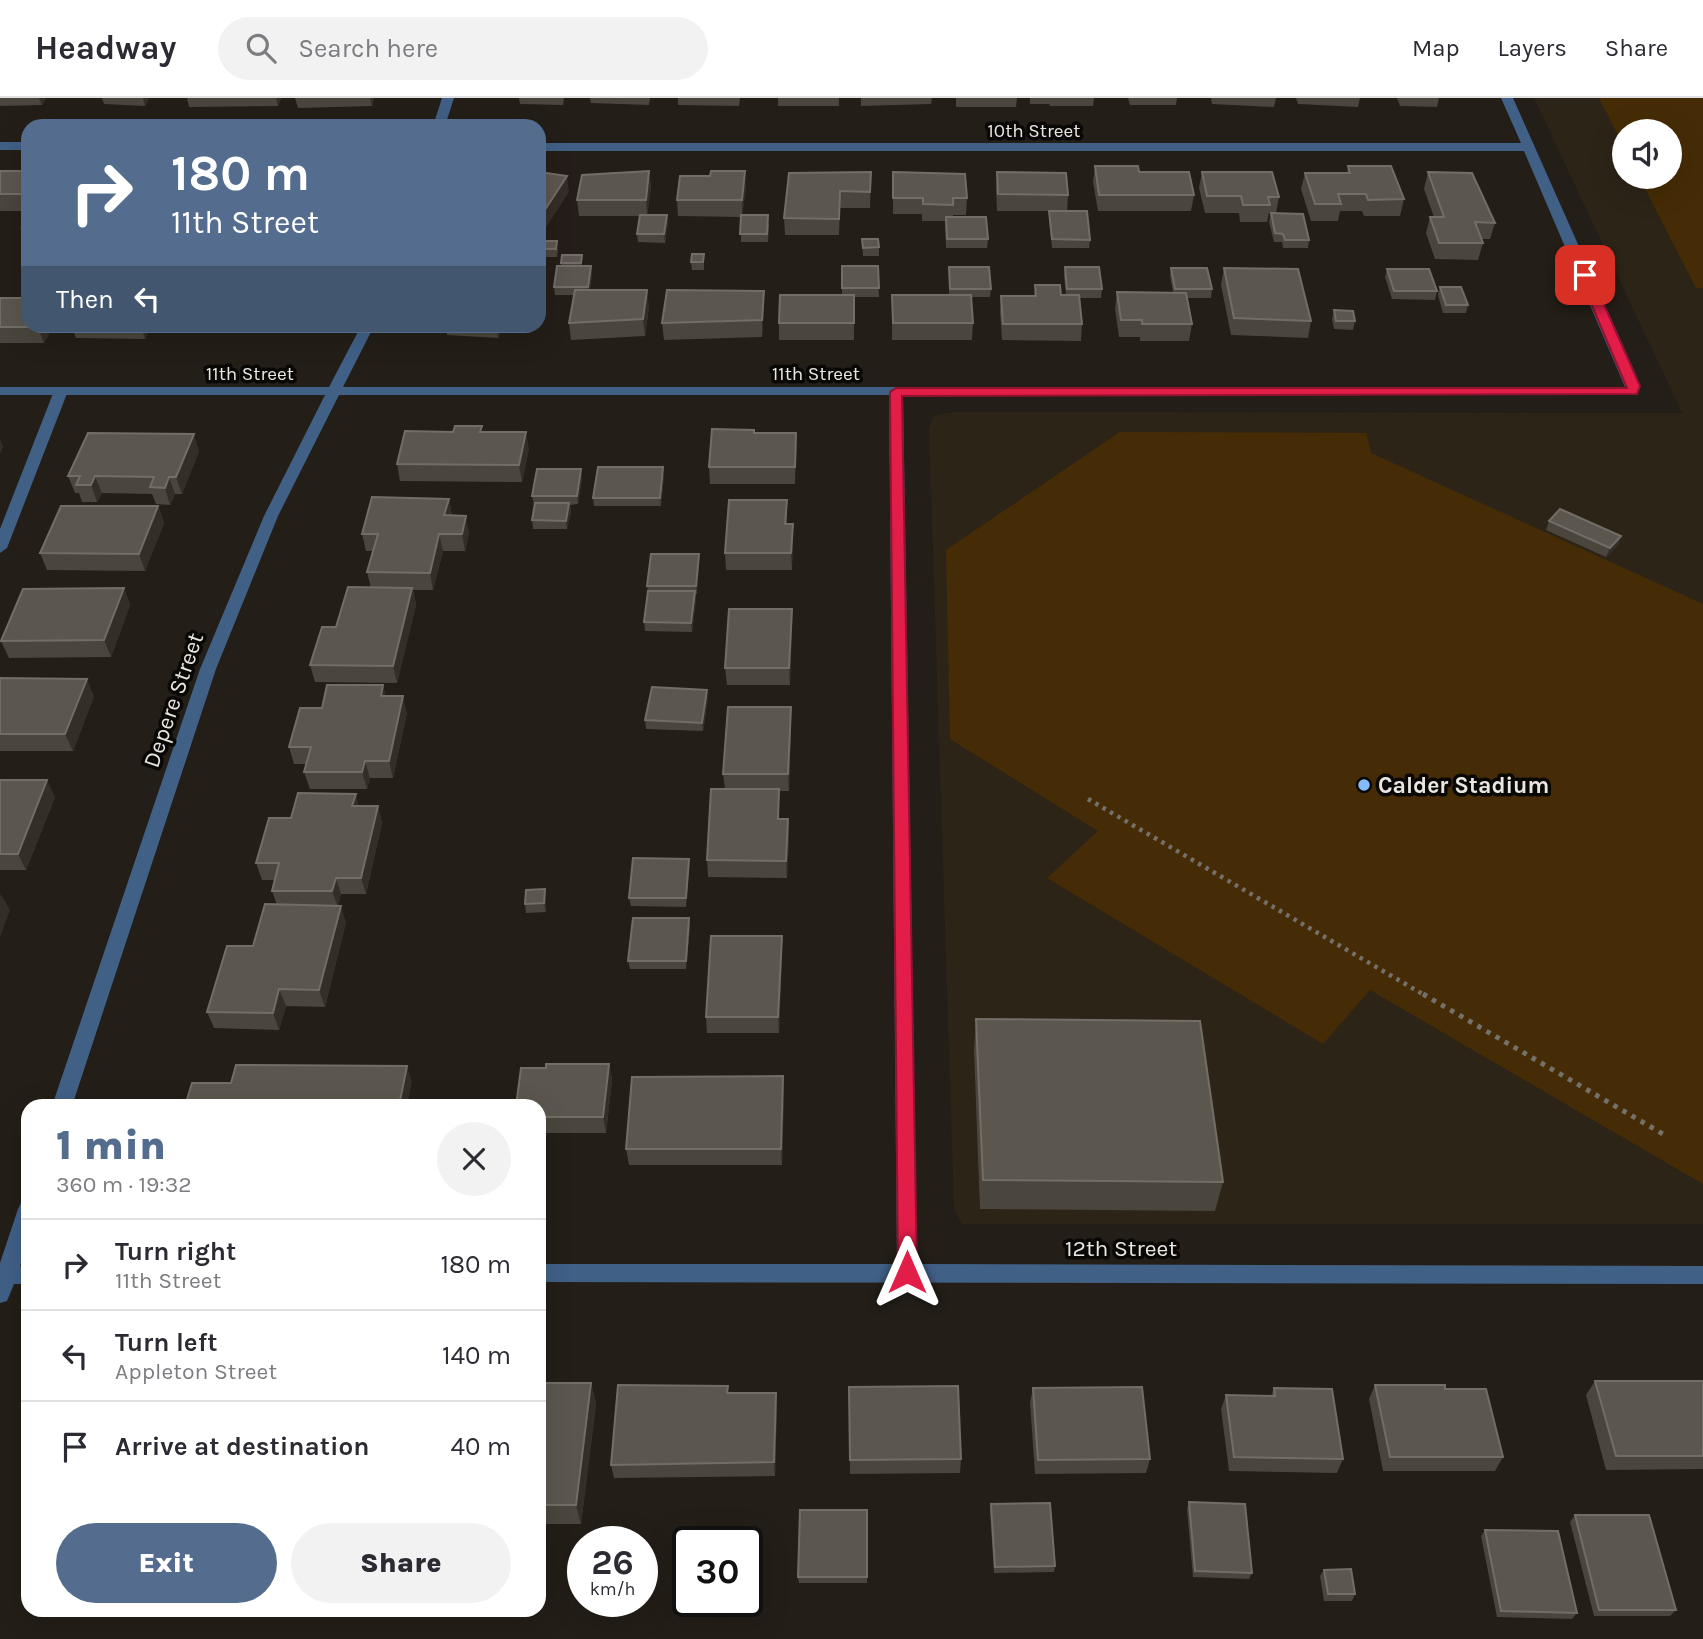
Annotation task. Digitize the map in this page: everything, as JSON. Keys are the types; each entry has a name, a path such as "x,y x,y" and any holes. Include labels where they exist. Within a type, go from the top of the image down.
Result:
{"street":[{"path":"441,119 448,98"},
{"path":"1507,98 1529,147"},
{"path":"0,146 21,146"},
{"name":"10th Street","path":"546,147 1529,147"},
{"name":"11th Street","path":"0,391 1633,391 1630,377 1529,147"},
{"name":"Depere Street","path":"64,1099 208,668 271,516 363,333"},
{"path":"0,548 61,391"},
{"path":"896,392 907,1272"},
{"path":"3,1284 21,1230"},
{"name":"12th Street","path":"546,1273 1703,1275"},
{"path":"3,1284 21,1278"}],"path":[{"path":"1088,799 1663,1134"}],"shaded area":[{"path":"1534,98 1703,98 1703,1224 962,1224 954,1208 929,429 932,419 938,414 1682,413"},
{"path":"1599,98 1703,98 1703,288 1696,288 1645,189 1682,189 1682,119 1612,119 1612,123"},
{"name":"Calder Stadium","path":"1120,432 1366,433 1371,453 1703,604 1703,1184 1370,990 1323,1044 1047,878 1098,831 950,739 946,550"}],"building":[{"path":"1095,166 1138,166 1139,172 1189,172 1194,195 1099,195"},
{"path":"1348,166 1391,166 1404,199 1368,200 1366,194 1338,194 1341,204 1315,204 1305,173 1350,173"},
{"path":"0,171 21,171 21,194 0,194"},
{"path":"649,171 646,200 577,200 582,175"},
{"path":"711,171 745,171 742,200 677,200 680,176 710,176"},
{"path":"871,172 870,192 840,191 839,219 784,218 789,173"},
{"path":"893,172 965,174 967,198 953,198 953,205 923,204 923,198 893,198"},
{"path":"997,172 1066,173 1068,195 998,194"},
{"path":"1202,172 1272,172 1279,197 1268,197 1270,205 1243,205 1241,196 1207,196"},
{"path":"1428,172 1472,173 1495,223 1475,222 1483,243 1439,243 1430,217 1444,217"},
{"path":"546,173 567,176 546,208"},
{"path":"1049,211 1087,211 1090,240 1052,239"},
{"path":"1271,213 1303,214 1309,240 1285,240 1283,234 1275,233"},
{"path":"640,215 667,215 664,234 637,234"},
{"path":"741,215 768,215 767,234 740,234"},
{"path":"946,217 986,217 988,239 947,239"},
{"path":"862,239 878,239 879,247 863,248"},
{"path":"546,241 557,241 556,249 546,249"},
{"path":"692,254 704,254 703,262 691,262"},
{"path":"562,255 582,255 581,263 561,263"},
{"path":"557,266 591,266 588,287 554,287"},
{"path":"842,266 878,266 879,288 842,288"},
{"path":"949,267 989,267 991,289 950,289"},
{"path":"1065,267 1099,267 1102,289 1067,289"},
{"path":"1171,268 1207,268 1212,289 1175,289"},
{"path":"1224,268 1298,269 1311,321 1234,318"},
{"path":"1387,269 1429,269 1437,291 1394,291"},
{"path":"1035,285 1060,285 1061,295 1079,295 1082,324 1003,324 1001,296 1036,296"},
{"path":"1440,287 1461,287 1468,305 1446,305"},
{"path":"575,290 647,290 643,319 569,323"},
{"path":"667,290 764,291 762,320 662,323"},
{"path":"1117,292 1186,293 1192,324 1142,324 1142,320 1121,320"},
{"path":"780,295 854,295 854,323 779,323"},
{"path":"892,295 971,295 973,323 893,323"},
{"path":"0,298 21,298 21,327 0,327"},
{"path":"1334,310 1353,311 1355,321 1336,321"},
{"path":"455,426 482,426 480,432 526,432 519,465 397,464 405,431 453,432"},
{"path":"712,429 796,433 795,467 709,467"},
{"path":"88,433 194,434 176,477 169,477 165,488 150,487 154,477 95,476 91,485 76,485 80,476 68,476"},
{"path":"598,467 663,467 660,498 593,498"},
{"path":"537,469 581,469 577,496 532,496"},
{"path":"372,497 449,499 444,515 466,516 462,534 439,534 430,573 367,572 378,534 362,534"},
{"path":"729,500 787,500 785,524 793,524 791,553 725,553"},
{"path":"535,503 569,503 566,521 532,520"},
{"path":"61,506 158,506 139,554 40,553"},
{"path":"1560,509 1621,536 1610,548 1549,521"},
{"path":"651,554 699,554 696,586 647,586"},
{"path":"348,587 412,588 393,666 310,665 322,627 336,627"},
{"path":"124,588 104,640 1,641 23,589"},
{"path":"648,591 695,591 691,623 644,622"},
{"path":"729,609 792,609 789,668 725,668"},
{"path":"0,678 87,679 65,734 0,734"},
{"path":"327,685 383,685 381,696 403,696 389,761 365,761 362,772 304,772 311,747 289,747 300,708 322,708"},
{"path":"652,687 707,690 702,723 645,720"},
{"path":"728,707 791,707 788,774 723,774"},
{"path":"0,780 47,780 18,854 0,854"},
{"path":"711,789 779,789 778,819 788,819 786,861 707,860"},
{"path":"298,793 356,794 352,806 378,806 361,878 336,878 332,891 272,891 279,863 256,863 269,818 291,818"},
{"path":"633,858 689,859 686,898 629,898"},
{"path":"545,889 544,903 525,904 526,890"},
{"path":"265,904 341,906 319,990 279,989 273,1013 207,1012 227,946 253,946"},
{"path":"633,918 689,918 686,961 628,961"},
{"path":"711,936 782,936 778,1017 706,1017"},
{"path":"976,1019 1200,1021 1223,1182 983,1180"},
{"path":"546,1064 609,1064 603,1117 546,1117 546,1099 517,1099 521,1068 546,1068"},
{"path":"236,1065 407,1066 400,1099 187,1099 192,1083 231,1083"},
{"path":"783,1076 781,1149 626,1149 632,1077"},
{"path":"1595,1381 1703,1381 1703,1456 1616,1456"},
{"path":"546,1383 591,1383 576,1505 546,1505"},
{"path":"618,1385 728,1386 727,1393 776,1393 774,1462 611,1465"},
{"path":"1375,1385 1445,1385 1445,1389 1486,1389 1503,1457 1390,1457"},
{"path":"958,1386 961,1459 850,1460 849,1387"},
{"path":"1142,1387 1150,1459 1038,1460 1033,1388"},
{"path":"1274,1388 1332,1389 1343,1459 1234,1457 1226,1395 1275,1396"},
{"path":"1189,1502 1245,1504 1252,1573 1195,1571"},
{"path":"1050,1503 1055,1566 995,1567 991,1504"},
{"path":"800,1510 867,1510 867,1577 798,1577"},
{"path":"1575,1515 1649,1515 1676,1610 1599,1610"},
{"path":"1485,1530 1558,1531 1577,1613 1501,1611"},
{"path":"1351,1569 1355,1594 1328,1594 1324,1570"}],"place":[{"name":"Calder Stadium","path":"1364,785"}],"route":[{"path":"907,1272 896,392 1608,394 1633,391 1634,386 1585,275"}]}
